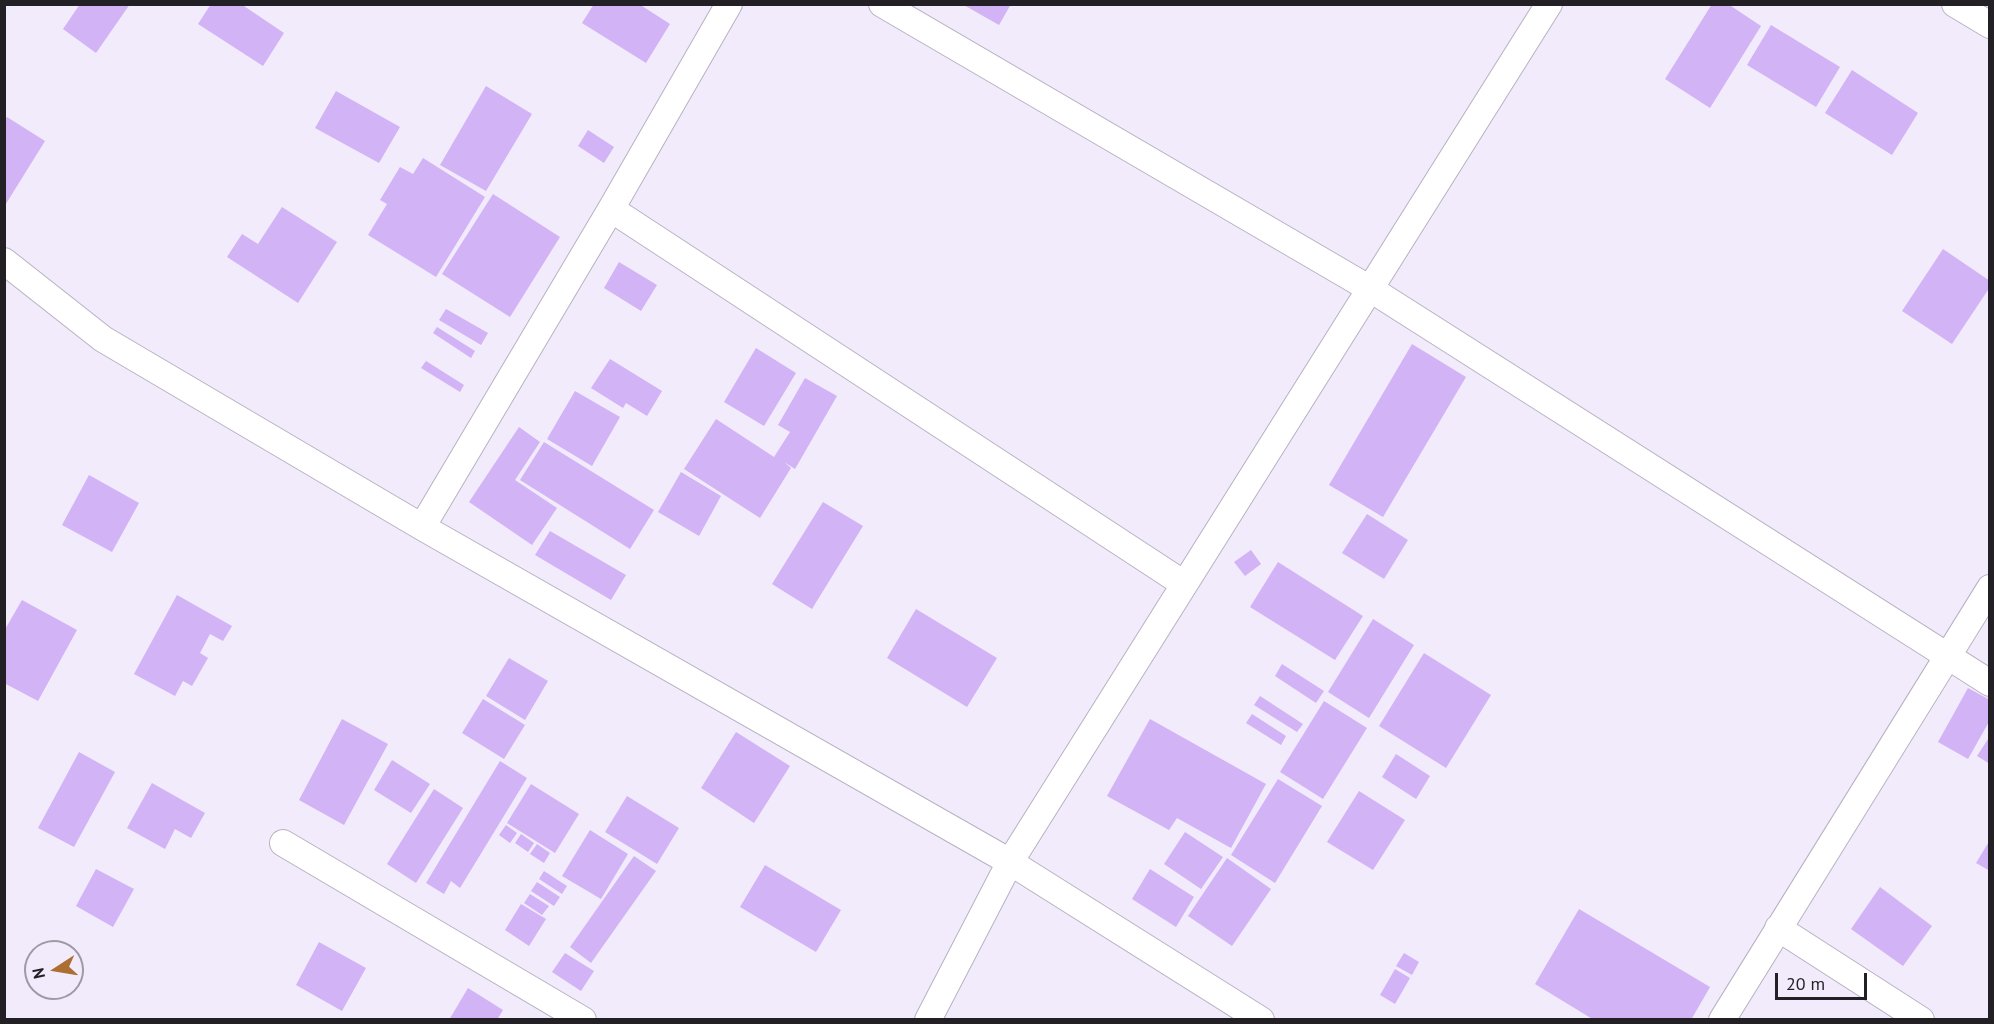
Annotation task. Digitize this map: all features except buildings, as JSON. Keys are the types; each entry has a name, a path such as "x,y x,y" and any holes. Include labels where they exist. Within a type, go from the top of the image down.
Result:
{"street":[{"path":"422,527 611,209 729,4"},
{"path":"882,4 1372,290 1989,683"},
{"path":"928,1020 1010,862 1550,4"},
{"path":"1955,4 1989,25"},
{"path":"611,209 1184,584"},
{"path":"4,261 103,339 422,527 1010,862 1261,1020"},
{"path":"1722,1020 1989,588"},
{"path":"283,843 583,1020"},
{"path":"1778,928 1921,1020"}]}
